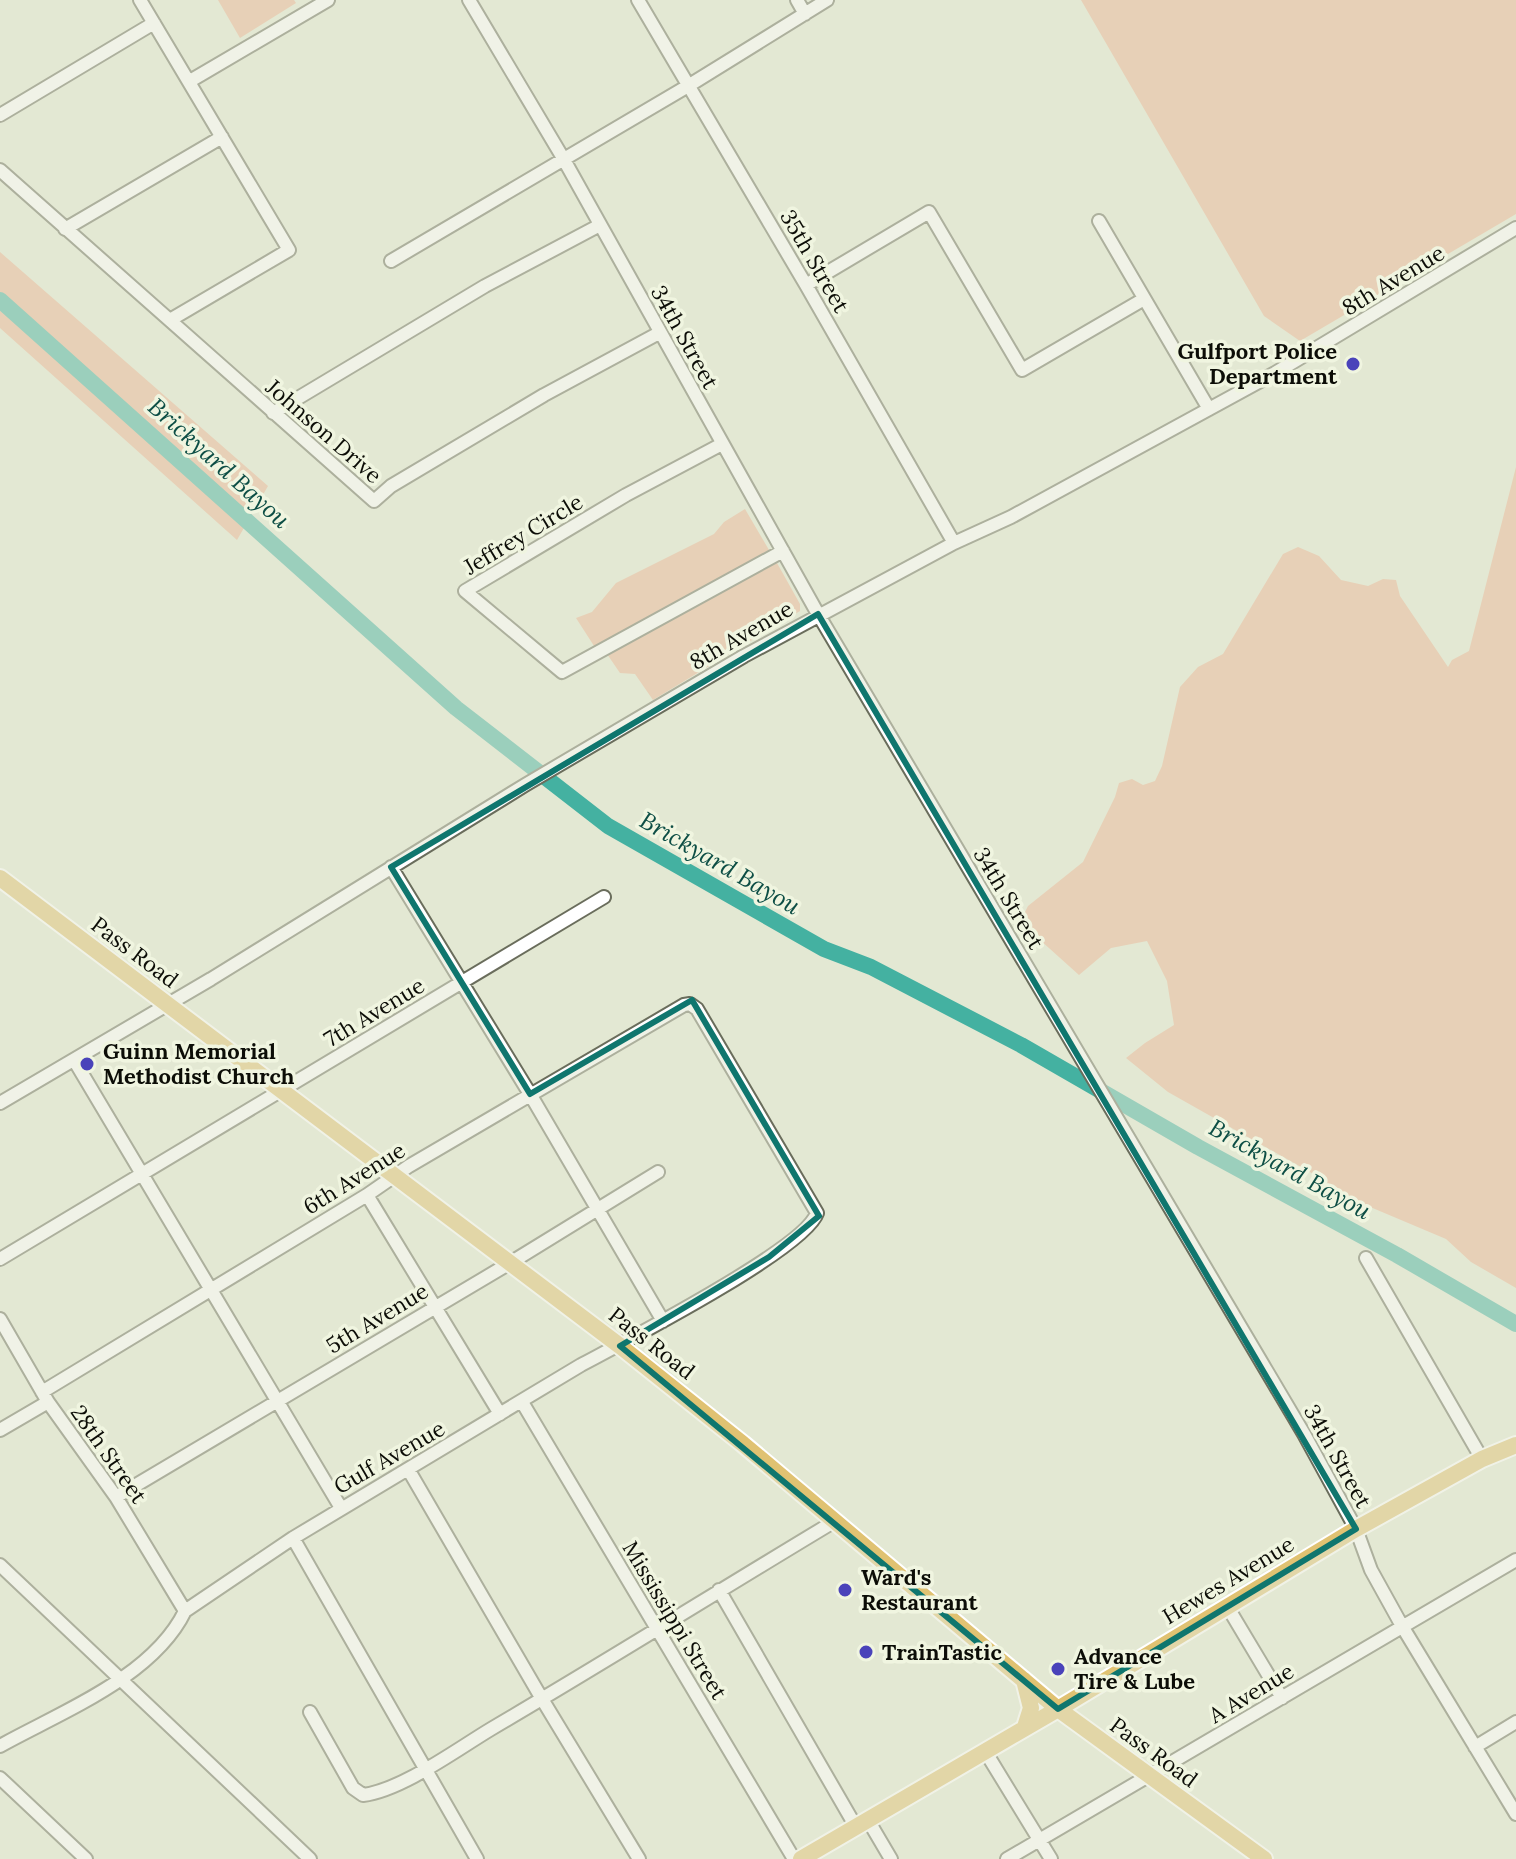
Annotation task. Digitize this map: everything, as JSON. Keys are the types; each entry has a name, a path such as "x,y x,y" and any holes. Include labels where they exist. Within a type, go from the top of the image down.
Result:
{"main road":[{"name":"Pass Road","path":"0,878 620,1346 835,1521 1058,1709 1264,1859"},
{"name":"Hewes Avenue","path":"801,1859 1058,1709 1356,1529 1482,1459 1516,1445"},
{"path":"1024,1680 1031,1708 1025,1727"}],"street":[{"path":"140,0 289,250 170,320"},
{"path":"190,81 328,0"},
{"name":"34th Street","path":"469,0 563,158 818,614 1304,1434 1356,1529 1371,1570 1402,1626 1516,1814"},
{"name":"35th Street","path":"638,0 954,543"},
{"path":"797,0 805,14"},
{"path":"391,261 827,0"},
{"path":"0,115 154,23"},
{"path":"65,229 222,137"},
{"name":"Johnson Drive","path":"0,170 374,501 391,486 544,395 659,333"},
{"path":"806,285 929,212 1022,370 1144,299"},
{"path":"1099,221 1209,409"},
{"path":"273,413 485,286 600,225"},
{"name":"8th Avenue","path":"0,1103 168,1005 525,785 818,614 1011,517 1209,409 1370,318 1516,228"},
{"name":"Jeffrey Circle","path":"722,444 626,495 465,591 554,667 565,672 783,551"},
{"path":"391,867 530,1094 663,1321"},
{"name":"7th Avenue","path":"0,1259 604,897"},
{"name":"6th Avenue","path":"45,1397 212,1288 395,1176 530,1094 690,1004 697,1009 817,1213 815,1220"},
{"path":"74,1060 341,1508"},
{"name":"5th Avenue","path":"116,1497 658,1172"},
{"path":"367,1195 500,1414"},
{"name":"Gulf Avenue","path":"0,1746 119,1680 163,1643 177,1627 185,1611 293,1538 581,1365 620,1346 769,1257 815,1220"},
{"path":"1366,1258 1482,1459"},
{"name":"28th Street","path":"0,1319 45,1397 116,1497 185,1611"},
{"path":"0,1430 45,1397"},
{"name":"Mississippi Street","path":"522,1402 794,1859"},
{"path":"408,1469 639,1859"},
{"path":"310,1712 353,1788 363,1795 378,1793 423,1770 835,1521"},
{"path":"293,1538 423,1770 477,1859"},
{"name":"A Avenue","path":"1007,1859 1516,1560"},
{"path":"0,1565 310,1859"},
{"path":"719,1590 862,1823 891,1859"},
{"path":"1227,1606 1282,1698"},
{"path":"1475,1747 1516,1722"},
{"path":"985,1751 1051,1859"},
{"path":"0,1778 86,1859"}],"highlighted area":[{"path":"818,614 1356,1529 1058,1709 620,1346 769,1257 819,1216 692,1000 530,1094 391,867"}],"shaded area":[{"path":"218,0 294,0 296,3 240,38"},
{"path":"1081,0 1516,0 1516,214 1300,341 1264,316"},
{"path":"0,252 268,486 237,540 0,328"},
{"path":"1516,467 1516,1288 1471,1262 1446,1239 1356,1201 1168,1092 1126,1058 1174,1025 1167,981 1147,941 1111,948 1079,975 1020,922 1028,906 1083,862 1119,783 1132,779 1143,785 1155,781 1162,766 1180,687 1198,667 1223,654 1283,554 1298,547 1319,556 1341,580 1368,586 1383,579 1396,580 1400,596 1448,667 1452,660 1469,651"},
{"path":"745,509 769,550 596,649 576,618 592,612 616,583 714,534 724,522"},
{"path":"777,563 800,604 800,611 653,700 635,674 620,673 607,654 661,623"}],"waterway":[{"name":"Brickyard Bayou","path":"0,300 456,708 608,826 824,949 871,967 1021,1045 1516,1324"}],"place":[{"name":"Gulfport Police Department","path":"1353,364"},
{"name":"Guinn Memorial Methodist Church","path":"87,1064"},
{"name":"Ward's Restaurant","path":"845,1590"},
{"name":"TrainTastic","path":"866,1652"},
{"name":"Advance Tire & Lube","path":"1058,1669"}]}
